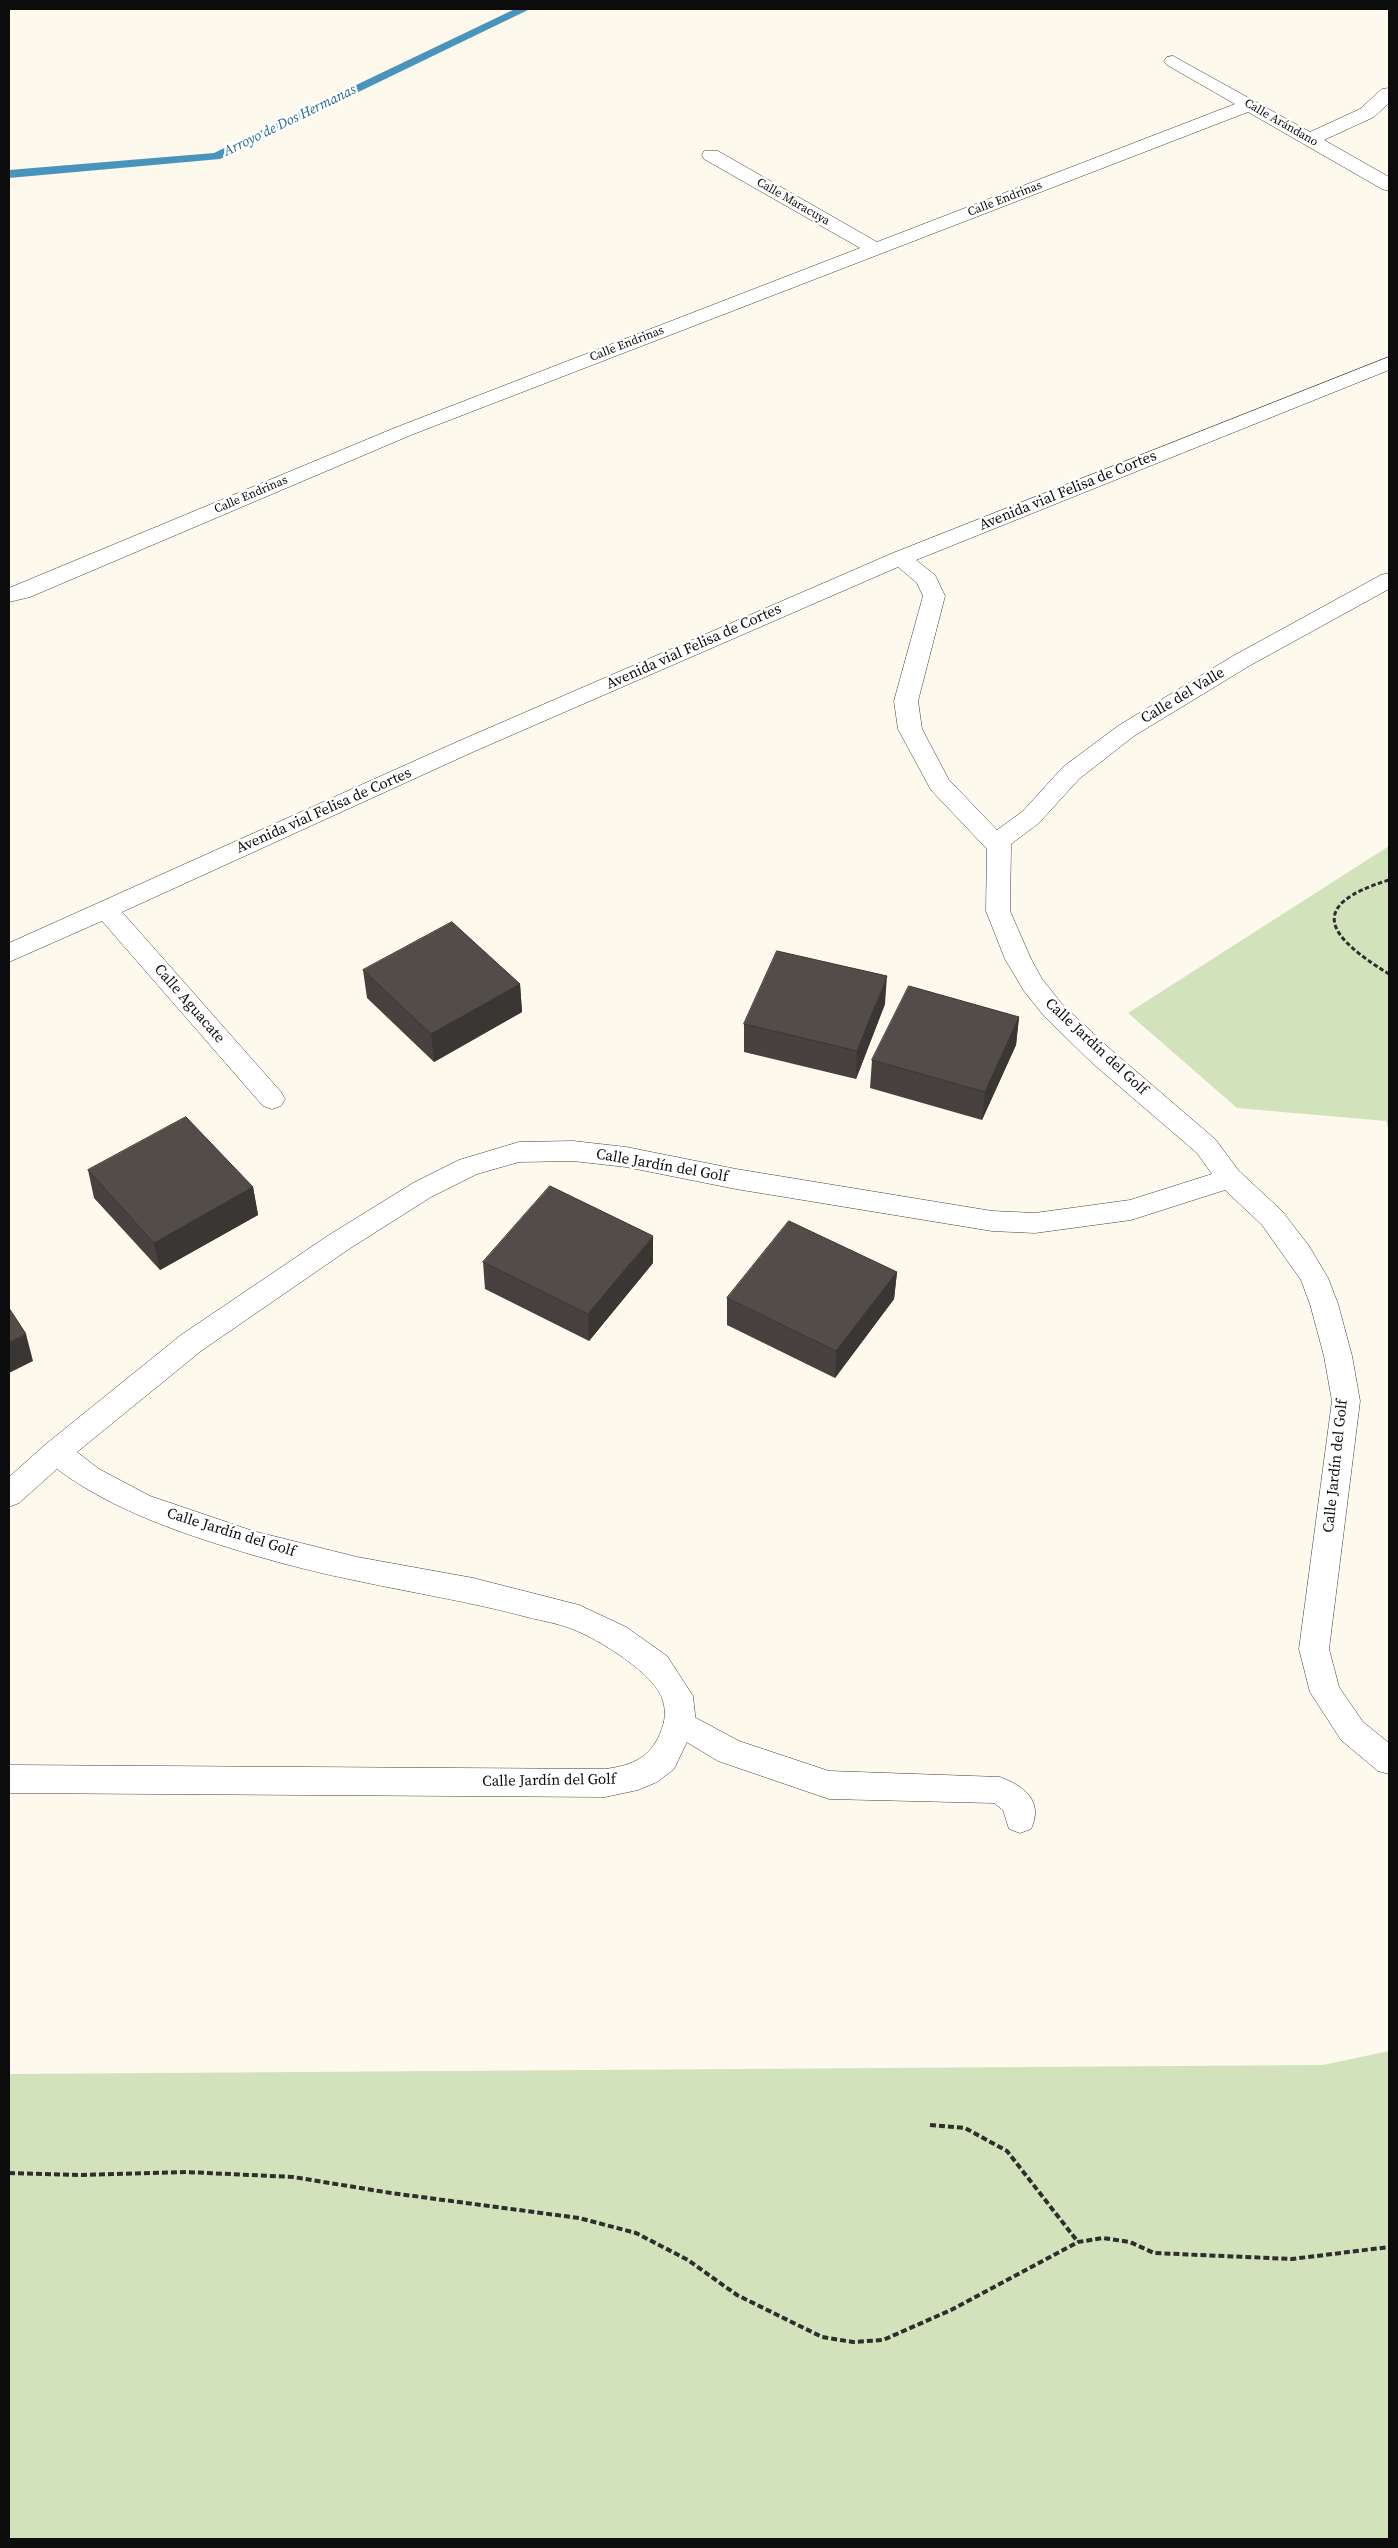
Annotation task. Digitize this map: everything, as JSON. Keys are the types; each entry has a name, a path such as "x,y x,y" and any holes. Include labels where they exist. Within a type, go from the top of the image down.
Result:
{"street":[{"name":"Calle Arándano","path":"1173,62 1389,185"},
{"path":"1310,139 1367,113 1389,93"},
{"name":"Calle Endrinas","path":"9,595 22,592 404,431 1250,105"},
{"name":"Calle Maracuya","path":"711,155 874,249"},
{"name":"Avenida vial Felisa de Cortes","path":"9,953 467,746 901,558 1389,363"},
{"path":"901,558 927,580 934,596 906,701 910,729 939,784 995,843 999,841"},
{"name":"Calle del Valle","path":"999,841 1030,817 1071,773 1126,730 1241,661 1389,580"},
{"name":"Calle Jardín del Golf","path":"999,841 998,911 1018,959 1033,985 1053,1010 1100,1054 1206,1146 1230,1178 1272,1218 1299,1252 1314,1278 1327,1313 1338,1356 1346,1401 1314,1649 1326,1692 1352,1731 1389,1761"},
{"name":"Calle Aguacate","path":"105,909 272,1099"},
{"name":"Calle Jardín del Golf","path":"9,1496 56,1452 192,1343 339,1242 422,1190 468,1167 519,1152 573,1151 626,1157 736,1179 992,1221 1034,1223 1131,1210 1230,1178"},
{"name":"Calle Jardín del Golf","path":"9,1779 605,1783 628,1780 646,1772 663,1759 681,1723 678,1696 656,1664 615,1636 580,1618 473,1590 356,1569 253,1543 140,1504 89,1477 56,1452"},
{"path":"681,1723 729,1750 829,1786 994,1789 1012,1796 1020,1811 1020,1819"}],"path":[{"path":"1389,880 1349,895 1339,904 1334,915 1335,927 1342,939 1389,974"},
{"path":"930,2125 965,2128 1007,2150 1078,2242"},
{"path":"9,2173 186,2172 293,2177 579,2218 636,2233 688,2260 737,2295 822,2337 853,2342 883,2340 943,2313 1078,2242 1103,2238 1130,2242 1154,2253 1292,2259 1389,2247"}],"green space":[{"path":"1389,846 1389,1131 1386,1121 1237,1108 1128,1013"},
{"path":"1389,2051 1389,2539 9,2539 9,2074 1323,2065"}],"building":[{"path":"452,922 520,984 431,1034 363,970"},
{"path":"777,951 887,976 857,1051 744,1024"},
{"path":"909,986 1019,1017 985,1092 872,1060"},
{"path":"186,1117 253,1187 154,1243 88,1170"},
{"path":"550,1186 653,1236 588,1314 483,1262"},
{"path":"789,1221 897,1272 836,1351 727,1298"},
{"path":"9,1308 26,1334 9,1342"}],"waterway":[{"name":"Arroyo de Dos Hermanas","path":"9,174 216,156 524,9"}]}
